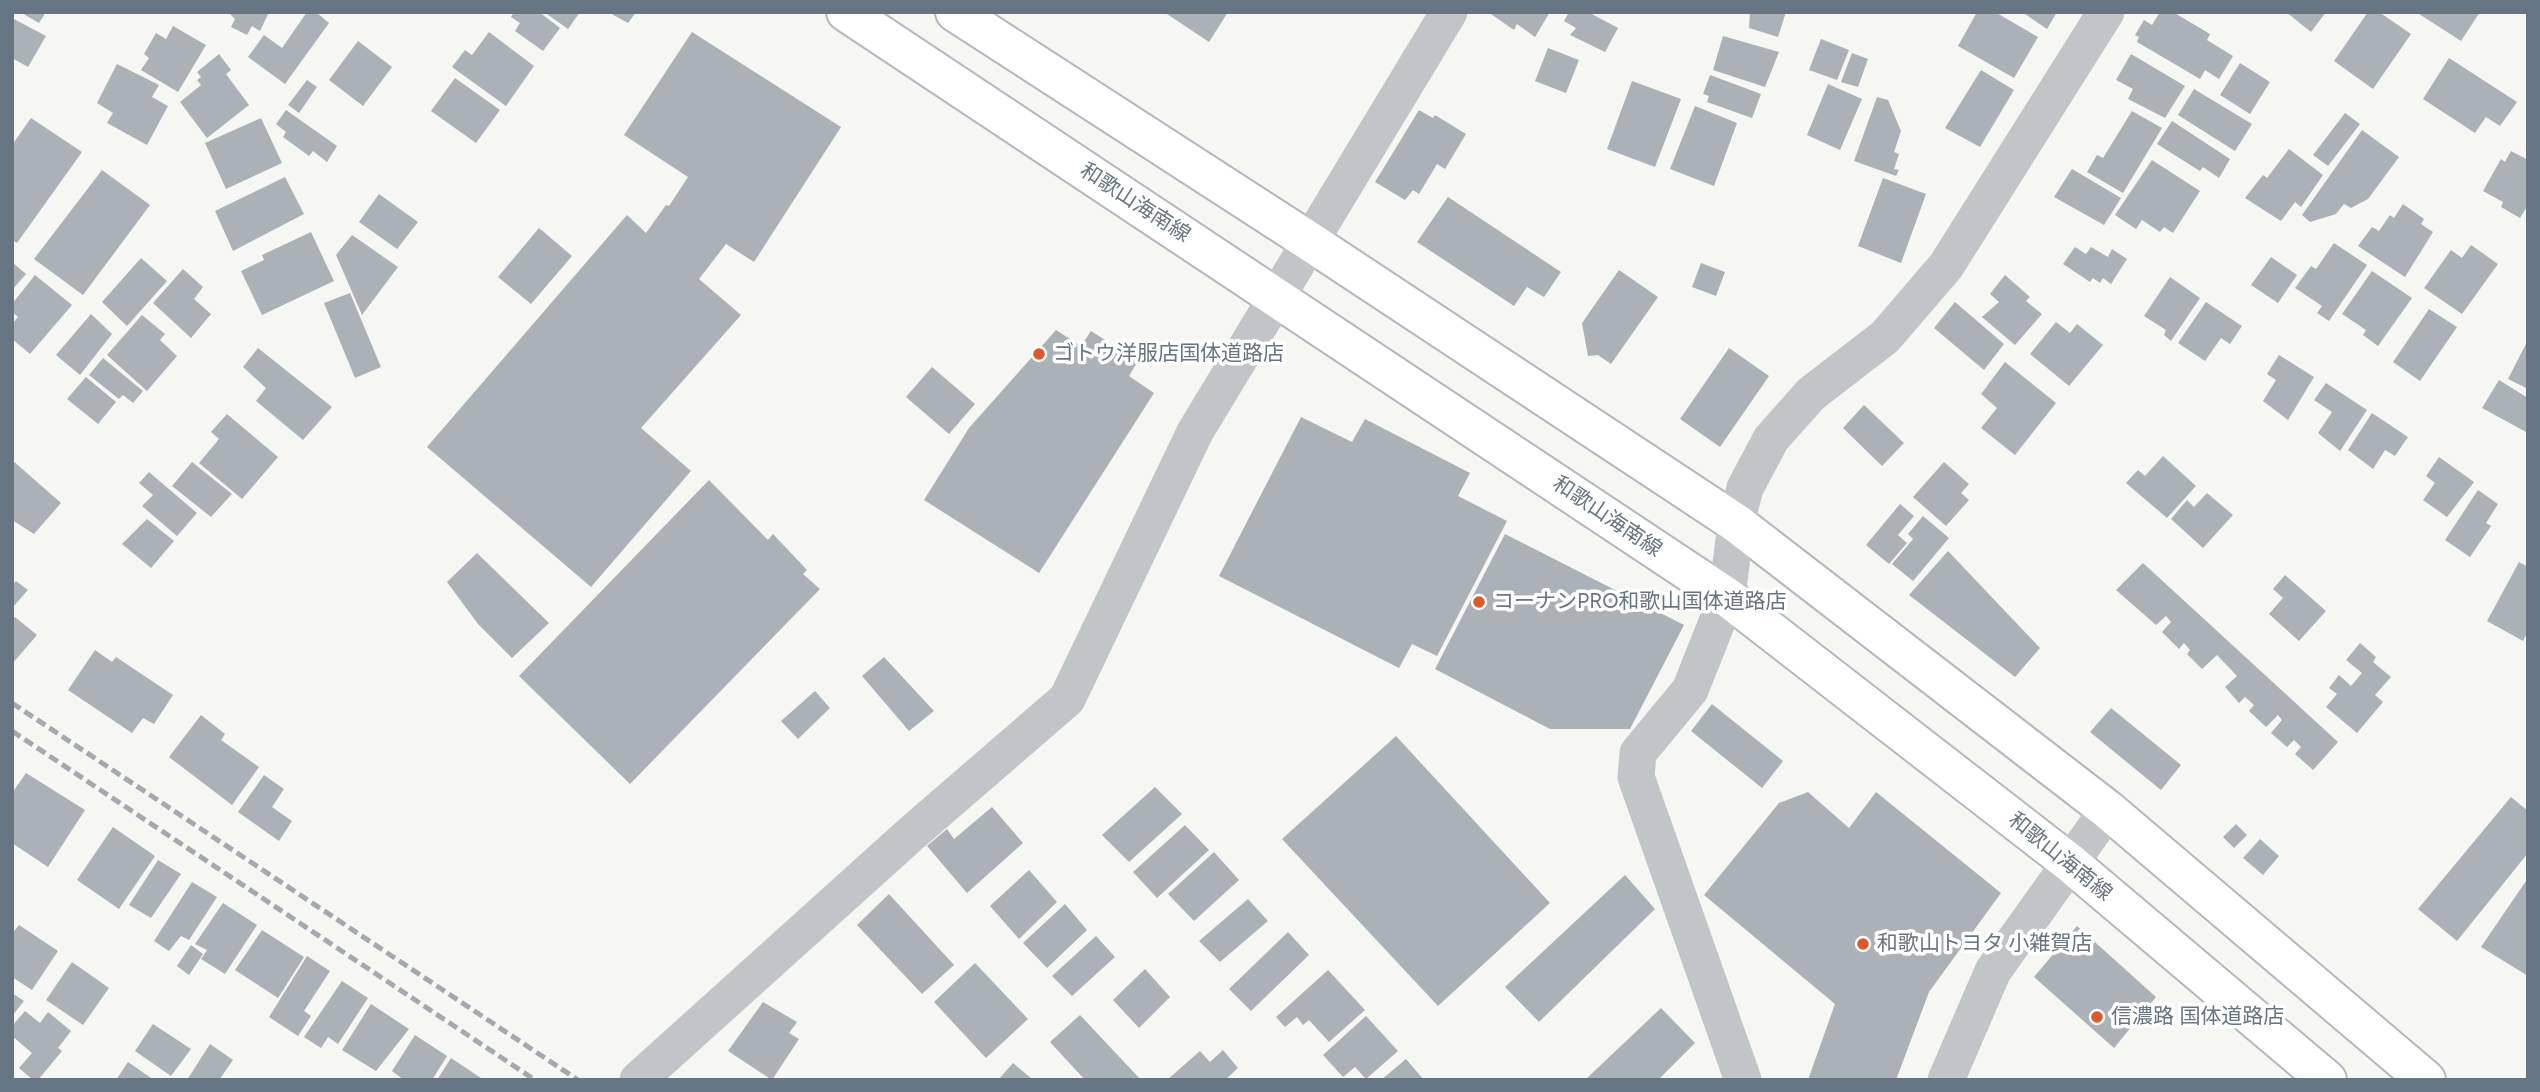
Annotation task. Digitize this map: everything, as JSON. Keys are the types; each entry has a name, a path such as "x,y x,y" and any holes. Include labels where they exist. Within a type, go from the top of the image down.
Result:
{"main road":[{"name":"和歌山海南線","path":"846,12 1727,597 2070,863 2326,1080"},
{"path":"955,12 1309,241 1736,523 2108,810 2426,1080"}],"street":[{"path":"638,1080 912,833 1067,699 1195,432 1449,12"},
{"path":"1743,1080 1636,777 1638,753 1690,690 1727,597 1736,523 1745,488 1771,439 1811,394 1885,337 1946,266 2106,12"},
{"path":"1946,1080 1993,971 2108,810"}],"building":[{"path":"20,12 46,12 39,23"},
{"path":"228,12 269,12 260,31 252,26 247,35 231,27 235,19"},
{"path":"307,12 316,12 329,23 285,84 248,57 264,35 282,48"},
{"path":"514,12 539,12 560,28 543,51 515,31 520,23 511,17"},
{"path":"544,12 580,12 568,29"},
{"path":"608,12 636,12 628,23"},
{"path":"1164,12 1228,12 1209,42"},
{"path":"1488,12 1550,12 1535,37 1517,24 1514,30"},
{"path":"1569,12 1588,12 1618,28 1605,52 1570,35 1576,28 1564,21"},
{"path":"1750,12 1786,12 1778,37 1749,28"},
{"path":"1977,12 1995,12 2038,37 2014,78 1958,46"},
{"path":"2022,12 2057,12 2047,29"},
{"path":"2160,12 2173,12 2210,34 2207,40 2233,56 2219,79 2205,70 2200,79 2137,42 2139,37 2135,35 2144,20 2152,25"},
{"path":"2286,12 2326,12 2311,32"},
{"path":"2368,12 2379,12 2411,34 2373,89 2334,61"},
{"path":"2416,12 2480,12 2461,41"},
{"path":"12,18 46,36 28,67 12,58"},
{"path":"173,26 206,45 178,92 141,70 149,58 144,54 156,33 166,39"},
{"path":"489,32 534,66 506,106 452,67 465,50 472,55"},
{"path":"692,32 841,127 754,262 726,244 699,279 741,315 641,428 691,471 591,587 427,447 627,215 646,233 666,205 669,206 688,177 624,135"},
{"path":"1723,36 1779,52 1765,87 1713,70"},
{"path":"1821,39 1849,50 1837,80 1809,70"},
{"path":"358,41 392,67 363,106 329,80"},
{"path":"1548,48 1579,60 1566,93 1535,81"},
{"path":"1852,53 1868,59 1858,87 1841,82"},
{"path":"219,54 231,70 226,74 249,105 207,138 180,102 201,85 197,80 201,77 197,72"},
{"path":"2131,54 2185,86 2165,118 2128,99 2133,89 2116,80"},
{"path":"2449,58 2517,102 2500,126 2486,117 2475,133 2423,99"},
{"path":"2240,63 2270,82 2250,114 2220,95"},
{"path":"117,64 159,85 152,97 168,106 147,145 107,123 113,113 97,103"},
{"path":"1981,70 2014,90 1980,147 1945,128"},
{"path":"1710,75 1761,94 1752,118 1707,102 1709,96 1703,94"},
{"path":"455,78 500,110 476,143 431,111"},
{"path":"307,80 317,87 299,113 288,105"},
{"path":"1632,81 1681,99 1655,167 1607,149"},
{"path":"1828,84 1862,99 1840,150 1807,135"},
{"path":"2194,89 2252,124 2235,151 2178,115"},
{"path":"1877,97 1888,100 1901,131 1894,152 1899,154 1894,169 1899,170 1896,176 1854,161"},
{"path":"1695,106 1737,123 1714,186 1670,169"},
{"path":"286,110 337,146 327,162 313,151 309,156 283,137 286,132 276,124"},
{"path":"1419,110 1433,118 1435,115 1466,134 1445,169 1437,164 1419,194 1413,190 1405,200 1375,182"},
{"path":"2132,111 2162,128 2123,193 2087,172 2097,155 2103,158"},
{"path":"2345,113 2360,124 2328,166 2313,155"},
{"path":"31,118 82,152 17,243 12,240 12,145"},
{"path":"261,118 282,163 226,189 205,143"},
{"path":"2172,121 2230,159 2219,178 2203,167 2200,171 2157,144"},
{"path":"2362,130 2399,157 2368,199 2351,208 2344,204 2336,214 2310,222 2302,215"},
{"path":"2289,149 2323,175 2301,207 2295,202 2281,221 2245,198 2263,175 2267,178"},
{"path":"2511,151 2528,160 2528,205 2520,218 2501,207 2503,202 2483,191 2501,159 2505,162"},
{"path":"2152,160 2200,191 2173,233 2164,227 2160,232 2142,220 2136,229 2115,215"},
{"path":"2072,169 2121,198 2104,225 2054,197"},
{"path":"102,170 150,205 83,295 34,259"},
{"path":"285,177 304,214 233,251 215,211"},
{"path":"1883,178 1926,194 1901,263 1858,246"},
{"path":"379,194 418,222 397,249 359,222"},
{"path":"1448,197 1561,272 1544,297 1527,287 1514,306 1417,242"},
{"path":"2403,204 2424,219 2421,224 2433,232 2405,277 2358,246 2372,227 2379,231 2390,215 2394,218"},
{"path":"539,228 572,256 531,304 498,277"},
{"path":"311,232 334,281 262,315 241,271 264,260 262,255"},
{"path":"352,235 398,267 362,315 336,255"},
{"path":"2334,243 2367,265 2329,321 2317,313 2322,306 2295,288 2311,266 2316,269"},
{"path":"2471,245 2498,264 2462,314 2424,288 2451,250 2462,258"},
{"path":"2075,247 2086,254 2091,247 2108,257 2112,249 2127,259 2111,284 2103,278 2100,283 2093,278 2090,282 2063,264"},
{"path":"2271,257 2297,275 2278,303 2251,285"},
{"path":"141,258 167,281 127,326 102,302"},
{"path":"12,262 26,274 12,290"},
{"path":"1701,263 1725,272 1716,296 1692,287"},
{"path":"183,269 203,287 194,299 211,314 191,338 153,303"},
{"path":"1619,270 1658,297 1611,364 1598,355 1588,356 1582,323"},
{"path":"2372,271 2412,298 2378,346 2363,335 2366,330 2342,314"},
{"path":"35,275 72,305 30,354 12,339 12,324 18,317 12,312 12,304"},
{"path":"2005,275 2030,297 2026,301 2042,314 2015,345 1982,317 1999,302 1990,294"},
{"path":"2170,277 2200,298 2171,341 2164,335 2166,330 2144,316"},
{"path":"350,293 381,367 355,378 324,303"},
{"path":"1955,302 2004,344 1984,370 1934,328"},
{"path":"2206,302 2242,326 2230,344 2221,338 2205,361 2178,343"},
{"path":"2429,309 2457,327 2420,381 2393,362"},
{"path":"91,314 112,334 80,375 56,355"},
{"path":"142,315 165,334 160,340 177,356 147,391 107,355"},
{"path":"2056,322 2070,333 2077,324 2103,345 2069,386 2030,354"},
{"path":"1056,330 1081,346 1091,331 1138,361 1129,376 1154,393 1039,573 924,500 969,428"},
{"path":"2528,340 2528,389 2508,379"},
{"path":"258,348 332,407 303,440 256,401 266,388 243,367"},
{"path":"1729,348 1769,376 1720,447 1680,419"},
{"path":"2279,355 2314,377 2288,420 2263,401 2276,380 2267,374"},
{"path":"103,358 143,391 133,403 123,395 119,399 89,375"},
{"path":"2005,362 2056,403 2015,455 1981,428 1997,408 1981,394"},
{"path":"932,367 975,404 949,434 906,397"},
{"path":"86,377 116,402 98,424 67,399"},
{"path":"2499,380 2528,398 2528,433 2482,408"},
{"path":"2326,383 2367,410 2340,451 2318,433 2332,412 2314,400"},
{"path":"1864,405 1904,443 1882,466 1843,428"},
{"path":"2372,413 2408,437 2395,456 2385,450 2373,469 2348,450"},
{"path":"227,414 278,457 242,499 199,463 219,439 211,432"},
{"path":"1301,417 1352,442 1365,419 1470,473 1458,496 1507,521 1437,656 1412,644 1399,668 1219,576"},
{"path":"2163,456 2196,486 2167,518 2126,483 2138,470 2145,476"},
{"path":"2439,457 2474,482 2447,517 2423,500 2435,483 2426,476"},
{"path":"12,460 61,503 34,534 12,520"},
{"path":"192,462 232,494 211,517 172,486"},
{"path":"1944,462 1969,484 1961,493 1969,500 1946,526 1913,497"},
{"path":"149,472 197,513 177,536 142,506 153,495 139,483"},
{"path":"709,480 768,540 773,534 807,570 803,574 820,589 630,784 519,676"},
{"path":"2478,490 2498,504 2486,523 2491,526 2470,557 2445,540"},
{"path":"2207,493 2233,515 2203,548 2171,519 2187,500 2194,507"},
{"path":"1900,504 1914,516 1898,535 1907,543 1889,564 1866,545"},
{"path":"1923,516 1949,538 1913,581 1892,564 1913,539 1908,534"},
{"path":"147,519 174,541 151,568 122,544"},
{"path":"1505,534 1684,625 1630,729 1550,729 1435,669"},
{"path":"1948,551 2040,648 2015,677 1909,595"},
{"path":"477,553 549,623 512,658 478,624 447,582"},
{"path":"2519,562 2528,567 2528,631 2523,641 2487,621"},
{"path":"2143,563 2338,742 2313,770 2295,754 2301,747 2294,740 2287,747 2271,733 2282,720 2278,715 2266,727 2249,711 2254,705 2245,697 2239,703 2225,687 2237,676 2217,655 2202,669 2187,654 2190,650 2184,643 2179,649 2162,632 2171,622 2166,616 2156,625 2116,590"},
{"path":"2285,575 2326,611 2299,641 2269,614 2283,598 2273,589"},
{"path":"16,581 28,590 12,608 12,585"},
{"path":"15,617 37,635 12,664 12,620"},
{"path":"2360,643 2376,657 2373,662 2391,677 2375,695 2383,702 2357,733 2326,707 2337,694 2329,688 2339,675 2351,686 2362,673 2346,660"},
{"path":"95,650 112,662 116,657 173,695 154,724 143,718 132,733 68,690"},
{"path":"884,657 934,711 909,731 862,676"},
{"path":"815,691 830,708 798,739 781,721"},
{"path":"1712,704 1783,761 1762,788 1691,731"},
{"path":"2111,708 2181,765 2161,790 2090,732"},
{"path":"201,715 225,734 221,740 259,767 232,805 169,757"},
{"path":"1396,736 1550,903 1438,1006 1282,839"},
{"path":"26,773 85,810 48,867 12,843 12,793"},
{"path":"264,775 284,789 272,807 292,821 279,841 238,812"},
{"path":"1155,787 1182,814 1129,862 1102,835"},
{"name":"和歌山トヨタ 小雑賀店","path":"1808,792 1849,828 1876,792 2001,893 1929,992 1896,1080 1808,1080 1835,1004 1704,895 1779,803"},
{"path":"2511,797 2528,811 2528,853 2457,941 2418,909"},
{"path":"992,807 1023,843 967,893 927,846 947,829 954,839"},
{"path":"2236,824 2247,835 2234,848 2223,837"},
{"path":"1185,825 1209,850 1157,898 1133,872"},
{"path":"113,827 155,856 119,909 77,880"},
{"path":"2260,839 2279,856 2263,875 2243,858"},
{"path":"1214,852 1239,880 1194,921 1168,894"},
{"path":"158,860 181,874 151,918 129,905"},
{"path":"1029,870 1057,902 1019,939 990,906"},
{"path":"1625,875 1655,909 1539,1022 1505,987"},
{"path":"2528,878 2528,976 2481,947"},
{"path":"192,882 217,897 189,940 181,936 169,951 154,941"},
{"path":"889,894 954,965 922,994 857,925"},
{"path":"1248,899 1268,921 1220,962 1199,941"},
{"path":"223,903 257,925 225,974 201,959 207,950 195,944"},
{"path":"1065,904 1087,930 1047,968 1023,943"},
{"path":"19,925 58,951 32,990 12,977 12,934"},
{"path":"2077,926 2156,997 2114,1048 2034,977"},
{"path":"262,930 304,957 278,998 235,970"},
{"path":"1288,932 1309,955 1251,1011 1229,989"},
{"path":"1096,936 1115,957 1072,996 1052,976"},
{"path":"191,945 203,954 189,975 177,966"},
{"path":"307,956 330,971 304,1011 311,1016 298,1036 269,1017"},
{"path":"72,962 109,988 83,1025 46,1000"},
{"path":"975,963 1028,1019 986,1058 934,1002"},
{"path":"1145,969 1170,997 1139,1028 1113,1000"},
{"path":"1328,970 1365,1010 1329,1042 1309,1020 1303,1025 1297,1017 1285,1027 1276,1017"},
{"path":"342,981 368,998 338,1044 328,1037 321,1048 304,1037"},
{"path":"12,993 24,1001 12,1016"},
{"path":"763,1002 797,1022 789,1033 799,1039 772,1080 728,1051"},
{"path":"371,1004 409,1029 376,1071 342,1050"},
{"path":"1661,1008 1695,1043 1658,1080 1585,1080"},
{"path":"25,1011 40,1023 48,1012 71,1031 58,1048 62,1051 38,1080 33,1080 19,1068 32,1053 12,1036 12,1026"},
{"path":"1080,1015 1141,1080 1085,1080 1050,1042"},
{"path":"1366,1016 1398,1051 1366,1079 1355,1067 1343,1077 1323,1055"},
{"path":"153,1024 191,1049 171,1076 135,1051"},
{"path":"415,1035 447,1056 432,1080 404,1080 392,1071"},
{"path":"210,1044 233,1060 219,1080 187,1080"},
{"path":"1223,1050 1238,1068 1225,1080 1167,1080 1200,1051 1210,1062"},
{"path":"451,1058 484,1080 437,1080"},
{"path":"1406,1059 1424,1080 1381,1080"},
{"path":"128,1062 154,1080 116,1080"},
{"path":"1013,1063 1033,1080 998,1080"}],"railway":[{"path":"12,703 578,1080"},
{"path":"12,731 535,1080"}],"place":[{"name":"ゴトウ洋服店国体道路店","path":"1039,354"},
{"name":"コーナンPRO和歌山国体道路店","path":"1479,602"},
{"name":"和歌山トヨタ 小雑賀店","path":"1863,944"},
{"name":"信濃路 国体道路店","path":"2097,1017"}]}
